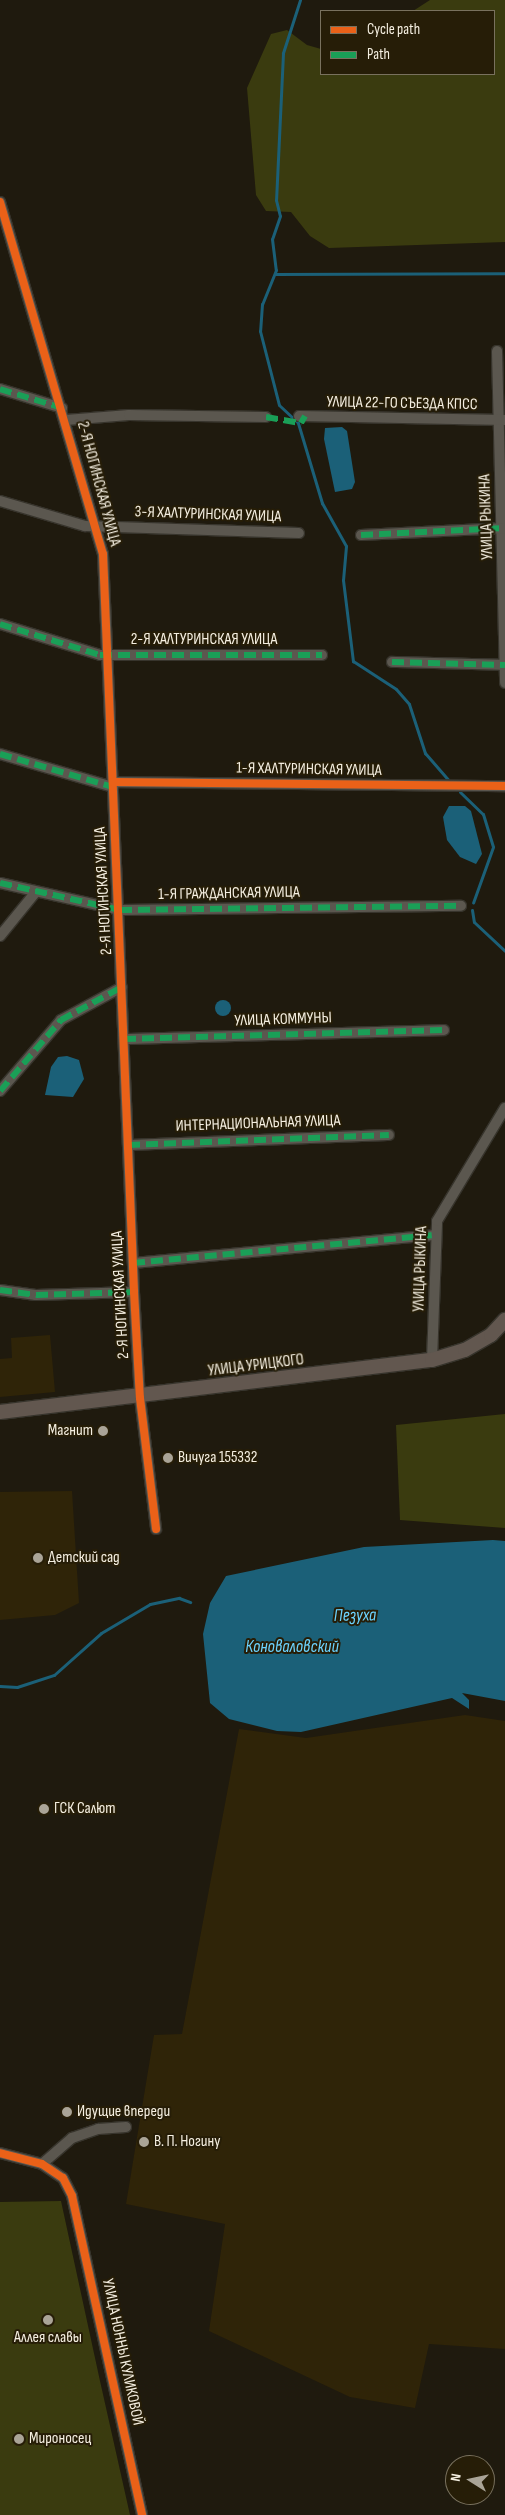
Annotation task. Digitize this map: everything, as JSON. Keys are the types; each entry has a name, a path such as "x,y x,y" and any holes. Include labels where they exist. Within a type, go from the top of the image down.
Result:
{"main road":[{"name":"УЛИЦА УРИЦКОГО","path":"0,1412 140,1398 432,1360 465,1350 491,1335 505,1320"}],"street":[{"name":"2-Я НОГИНСКАЯ УЛИЦА","path":"0,202 98,527 110,655 113,784 140,1398 156,1529"},
{"name":"УЛИЦА РЫКИНА","path":"496,350 501,420 504,528 505,683"},
{"path":"0,389 62,408"},
{"path":"66,420 129,415 266,417"},
{"name":"УЛИЦА 22-ГО СЪЕЗДА КПСС","path":"299,416 501,420"},
{"name":"3-Я ХАЛТУРИНСКАЯ УЛИЦА","path":"0,501 98,527 299,533"},
{"path":"361,535 504,528"},
{"name":"2-Я ХАЛТУРИНСКАЯ УЛИЦА","path":"0,624 110,655 322,655"},
{"path":"392,662 505,665"},
{"name":"1-Я ХАЛТУРИНСКАЯ УЛИЦА","path":"0,754 113,784 505,786"},
{"name":"1-Я ГРАЖДАНСКАЯ УЛИЦА","path":"0,883 34,893 120,910 461,906"},
{"path":"0,936 34,893"},
{"path":"0,1091 61,1020 122,987"},
{"name":"УЛИЦА КОММУНЫ","path":"124,1039 444,1030"},
{"name":"УЛИЦА РЫКИНА","path":"432,1360 434,1235 443,1205 505,1108"},
{"name":"ИНТЕРНАЦИОНАЛЬНАЯ УЛИЦА","path":"128,1145 389,1135"},
{"path":"133,1263 434,1235"},
{"path":"0,1290 36,1295 134,1292"},
{"path":"42,2164 72,2138 98,2129 126,2127"},
{"name":"УЛИЦА НОННЫ КУЛИКОВОЙ","path":"0,2153 17,2155 42,2164 63,2178 72,2196 142,2515"}],"shaded area":[{"path":"430,0 505,0 505,242 329,248 310,236 291,212 266,211 256,195 247,88 271,34 287,30 307,45 320,49 320,75 495,75 495,10 415,10"},
{"path":"50,1335 55,1392 0,1397 0,1359 12,1358 11,1338"},
{"path":"505,1414 505,1528 400,1520 396,1425"},
{"name":"Детский сад","path":"72,1491 79,1603 55,1615 0,1620 0,1492"},
{"path":"465,1715 505,1721 505,2349 429,2344 415,2408 350,2397 209,2331 225,2224 126,2204 154,2035 182,2034 239,1729 306,1738"},
{"path":"61,2201 130,2515 0,2515 0,2202"}],"water":[{"path":"342,427 347,431 355,482 352,489 335,492 324,439 325,428"},
{"path":"449,806 465,806 471,811 482,854 476,864 460,857 447,840 443,817"},
{"path":"220,1000 226,1000 231,1005 229,1014 220,1016 215,1011 215,1005"},
{"path":"67,1056 79,1060 84,1079 73,1097 45,1095 51,1067 58,1057"},
{"name":"Коноваловский","path":"493,1540 505,1541 505,1701 462,1693 469,1700 469,1709 452,1698 301,1732 277,1731 229,1719 210,1703 203,1634 210,1603 226,1576 364,1547"}],"waterway":[{"path":"300,0 283,53 276,200 280,216 272,239 276,270 262,304 260,331 279,405 298,423 322,503 346,546 343,580 353,661 396,689 409,704 425,753 450,782"},
{"path":"275,274 505,273"},
{"path":"460,792 483,814 493,847 473,903"},
{"path":"472,910 474,922 505,951"},
{"name":"Пезуха","path":"0,1686 17,1687 54,1675 101,1633 150,1604 179,1598 190,1602"}],"marked path":[{"path":"0,389 62,408"},
{"path":"266,417 301,423 305,416"},
{"path":"361,535 505,528"},
{"path":"0,624 100,655 322,655"},
{"path":"392,662 505,665"},
{"path":"0,754 113,787"},
{"path":"0,883 120,910 461,906"},
{"path":"0,1091 61,1020 122,987"},
{"path":"124,1039 444,1030"},
{"path":"128,1145 389,1135"},
{"path":"133,1263 434,1235"},
{"path":"0,1290 36,1295 134,1292"}],"cycle path":[{"path":"0,202 103,554 134,1292 140,1398 156,1529"},
{"path":"113,782 505,786"},
{"path":"0,2153 42,2164 63,2178 72,2196 142,2515"}],"place":[{"name":"Магнит","path":"103,1431"},
{"name":"Вичуга 155332","path":"168,1458"},
{"name":"Детский сад","path":"38,1558"},
{"name":"ГСК Салют","path":"44,1809"},
{"name":"Идущие впереди","path":"67,2112"},
{"name":"В. П. Ногину","path":"144,2142"},
{"name":"Аллея славы","path":"48,2320"},
{"name":"Мироносец","path":"19,2439"}]}
